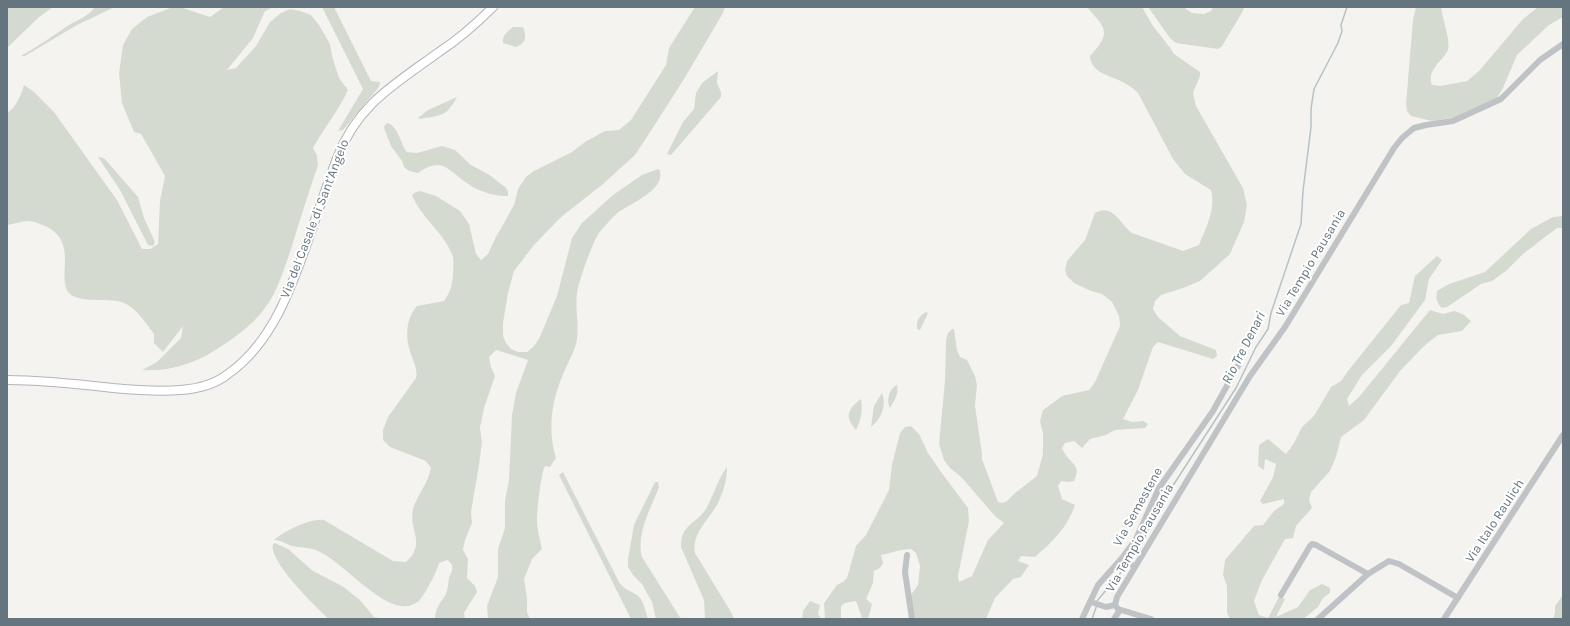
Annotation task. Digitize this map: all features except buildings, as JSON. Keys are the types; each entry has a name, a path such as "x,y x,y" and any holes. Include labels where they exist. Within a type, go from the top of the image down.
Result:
{"main road":[{"name":"Via del Casale di Sant'Angelo","path":"7,380 147,391 171,391 206,385 223,378 235,369 250,354 264,336 286,298 300,265 337,158 344,141 355,122 386,90 462,35 493,7"}],"street":[{"name":"Via Tempio Pausania","path":"1115,604 1135,567 1250,376 1286,327 1333,247 1398,143 1414,128 1453,121 1501,99 1540,60 1563,44"},
{"name":"Via Semestene","path":"1082,619 1100,582 1122,558 1136,538 1159,488 1213,411 1239,364"},
{"name":"Via Italo Raulich","path":"1444,619 1563,435"},
{"path":"1281,595 1312,544 1368,574"},
{"path":"907,555 905,572 912,619"},
{"path":"1122,558 1135,567"},
{"path":"1318,619 1368,574 1386,562 1393,562 1458,598"},
{"path":"1091,602 1106,607 1115,604 1120,610 1151,619"},
{"path":"1114,619 1120,610"}],"shaded area":[{"path":"7,7 53,7 38,18 7,48"},
{"path":"95,7 115,7 77,25 25,56 21,56 87,15"},
{"path":"173,7 183,8 210,17 224,7 273,7 265,11 253,38 227,70 236,68 256,46 270,22 281,13 290,9 311,15 319,25 330,44 339,78 348,90 313,148 317,155 318,165 284,270 274,294 260,315 242,332 206,356 180,366 161,370 142,370 157,362 181,338 183,326 163,352 154,343 154,334 148,325 129,306 118,301 82,299 70,294 66,287 65,260 62,241 56,233 45,226 30,221 7,225 7,113 16,105 24,85 33,91 54,112 117,200 142,249 150,249 158,244 160,201 165,176 141,134 134,132 122,103 119,73 123,45 132,29 147,17"},
{"path":"322,7 334,7 371,81 380,82 379,87 343,130 338,131 363,89"},
{"path":"695,7 725,7 723,13 684,79 654,126 635,155 603,184 560,218 534,245 514,271 508,293 503,323 503,336 511,349 518,352 527,352 539,339 557,296 572,238 582,223 613,195 642,175 658,169 660,171 660,178 657,185 644,197 615,215 599,233 589,253 580,280 577,293 578,328 576,343 557,391 552,413 552,436 556,458 550,467 545,466 542,476 537,524 542,549 532,559 524,579 527,598 527,612 530,619 488,619 487,606 498,577 498,549 505,528 505,501 509,480 512,415 516,393 528,360 496,350 489,357 495,376 484,408 480,428 482,442 471,512 472,523 465,540 463,550 468,559 467,578 475,586 477,592 464,613 465,619 435,619 437,608 447,592 452,570 452,564 447,560 439,563 436,572 419,601 415,604 402,606 381,598 326,555 310,548 292,546 281,541 274,540 284,533 305,523 324,520 393,561 406,562 412,555 416,542 412,517 413,509 430,474 431,468 426,461 390,447 383,440 383,430 388,417 416,378 416,370 407,337 410,317 417,306 444,301 451,286 453,275 453,257 444,240 421,211 412,195 420,191 436,196 460,211 469,224 476,254 481,260 488,254 514,205 518,189 526,177 534,171 572,152 585,142 605,131 619,130 631,120 666,65 669,48"},
{"path":"1087,7 1142,7 1153,26 1174,54 1200,72 1200,76 1193,93 1196,106 1243,188 1247,205 1244,222 1230,254 1200,281 1161,295 1155,301 1153,309 1158,317 1180,336 1216,350 1217,356 1213,359 1158,342 1153,347 1138,390 1123,419 1132,422 1143,421 1148,424 1145,428 1115,430 1106,435 1090,439 1082,448 1074,441 1065,443 1062,448 1067,457 1074,464 1077,471 1074,481 1061,481 1058,486 1062,499 1075,505 1072,513 1059,534 1035,557 1021,556 1018,561 1029,565 1021,577 1013,579 995,598 986,619 917,619 910,612 908,599 918,585 920,566 916,553 911,549 881,555 883,563 880,568 874,571 873,583 866,599 872,604 868,619 862,618 856,601 845,603 841,606 841,619 825,619 824,603 837,585 847,578 856,546 866,535 889,490 892,465 900,433 905,427 911,426 919,434 928,453 968,508 969,521 958,576 959,582 972,576 988,540 1004,523 995,516 962,478 950,468 944,460 939,444 945,381 946,340 948,333 952,329 954,329 957,350 960,357 967,360 975,376 977,385 975,406 982,459 998,502 1003,503 1037,476 1043,454 1043,433 1040,421 1043,410 1062,396 1089,390 1095,382 1120,326 1119,316 1112,302 1102,294 1091,291 1074,283 1067,276 1065,270 1067,261 1085,240 1095,213 1107,210 1111,212 1132,233 1183,251 1199,245 1211,211 1211,190 1185,174 1173,159 1138,93 1123,82 1099,71 1091,62 1090,56 1104,36 1104,31 1099,21"},
{"path":"1148,7 1183,7 1192,13 1204,14 1211,11 1213,7 1244,7 1222,46 1218,49 1176,43 1170,38"},
{"path":"1416,7 1441,7 1449,46 1448,50 1431,75 1432,85 1440,86 1467,81 1479,71 1523,19 1538,7 1563,7 1563,17 1549,25 1517,55 1503,88 1497,98 1457,117 1432,121 1411,116 1407,111 1406,104 1413,20"},
{"path":"513,27 523,27 525,34 524,42 516,47 503,43 504,36"},
{"path":"718,71 717,83 721,92 721,97 671,155 667,154 683,122 694,109 696,93 702,83"},
{"path":"457,97 450,108 443,114 434,117 418,118 428,110"},
{"path":"388,123 395,128 407,152 417,153 442,146 455,150 471,165 488,174 505,187 508,191 508,196 492,194 476,189 442,166 432,166 418,173 409,171 404,167 402,161 391,146 384,128"},
{"path":"98,157 104,158 138,197 144,218 155,242 153,246 148,245 120,190"},
{"path":"1563,216 1563,228 1557,228 1523,254 1506,271 1492,281 1481,284 1447,307 1442,308 1439,304 1437,291 1449,284 1485,272 1531,229 1553,217"},
{"path":"1437,256 1442,260 1429,279 1425,300 1391,346 1362,375 1347,399 1349,406 1359,397 1430,310 1443,314 1455,311 1464,315 1471,321 1462,331 1438,335 1424,346 1400,371 1364,420 1341,437 1336,457 1330,471 1311,492 1309,500 1312,508 1296,526 1293,538 1285,539 1262,580 1254,601 1259,615 1268,618 1279,597 1285,599 1276,617 1298,607 1310,590 1322,584 1330,588 1330,593 1323,598 1318,607 1303,619 1230,619 1227,613 1227,586 1223,575 1225,560 1254,526 1263,525 1274,511 1284,504 1284,499 1263,504 1260,501 1273,477 1276,464 1265,459 1264,470 1258,466 1259,445 1268,439 1286,454 1294,443 1302,427 1314,416 1331,387 1341,381 1401,305 1409,303 1415,276"},
{"path":"926,312 928,313 920,330 917,329 918,319"},
{"path":"897,385 897,394 890,408 888,402 889,395 892,389"},
{"path":"882,393 884,403 882,412 878,420 871,427 874,406"},
{"path":"861,399 861,415 856,430 850,421 849,413 853,406"},
{"path":"727,467 724,489 716,507 699,532 696,539 695,553 734,619 705,619 704,600 681,547 681,540 689,525 706,509"},
{"path":"563,472 619,582 626,589 639,597 643,603 648,619 631,619 559,475"},
{"path":"655,482 658,482 659,487 645,521 641,539 642,557 681,619 656,619 652,602 642,584 633,575 628,567 634,525"},
{"path":"275,543 288,549 313,571 342,586 360,600 374,617 383,619 329,619 285,572 273,552 273,544"},
{"path":"1563,595 1563,619 1553,619 1555,606"},
{"path":"810,601 820,605 818,614 821,619 802,619 803,611"}],"waterway":[{"name":"Rio Tre Denari","path":"1130,561 1143,541 1152,518 1236,388 1256,347 1268,329 1271,313 1301,224 1314,89 1338,43 1342,31 1341,25 1347,7"},
{"name":"Rio Tre Denari","path":"1097,601 1128,564"},
{"name":"Rio Tre Denari","path":"1092,619 1097,605"}]}
